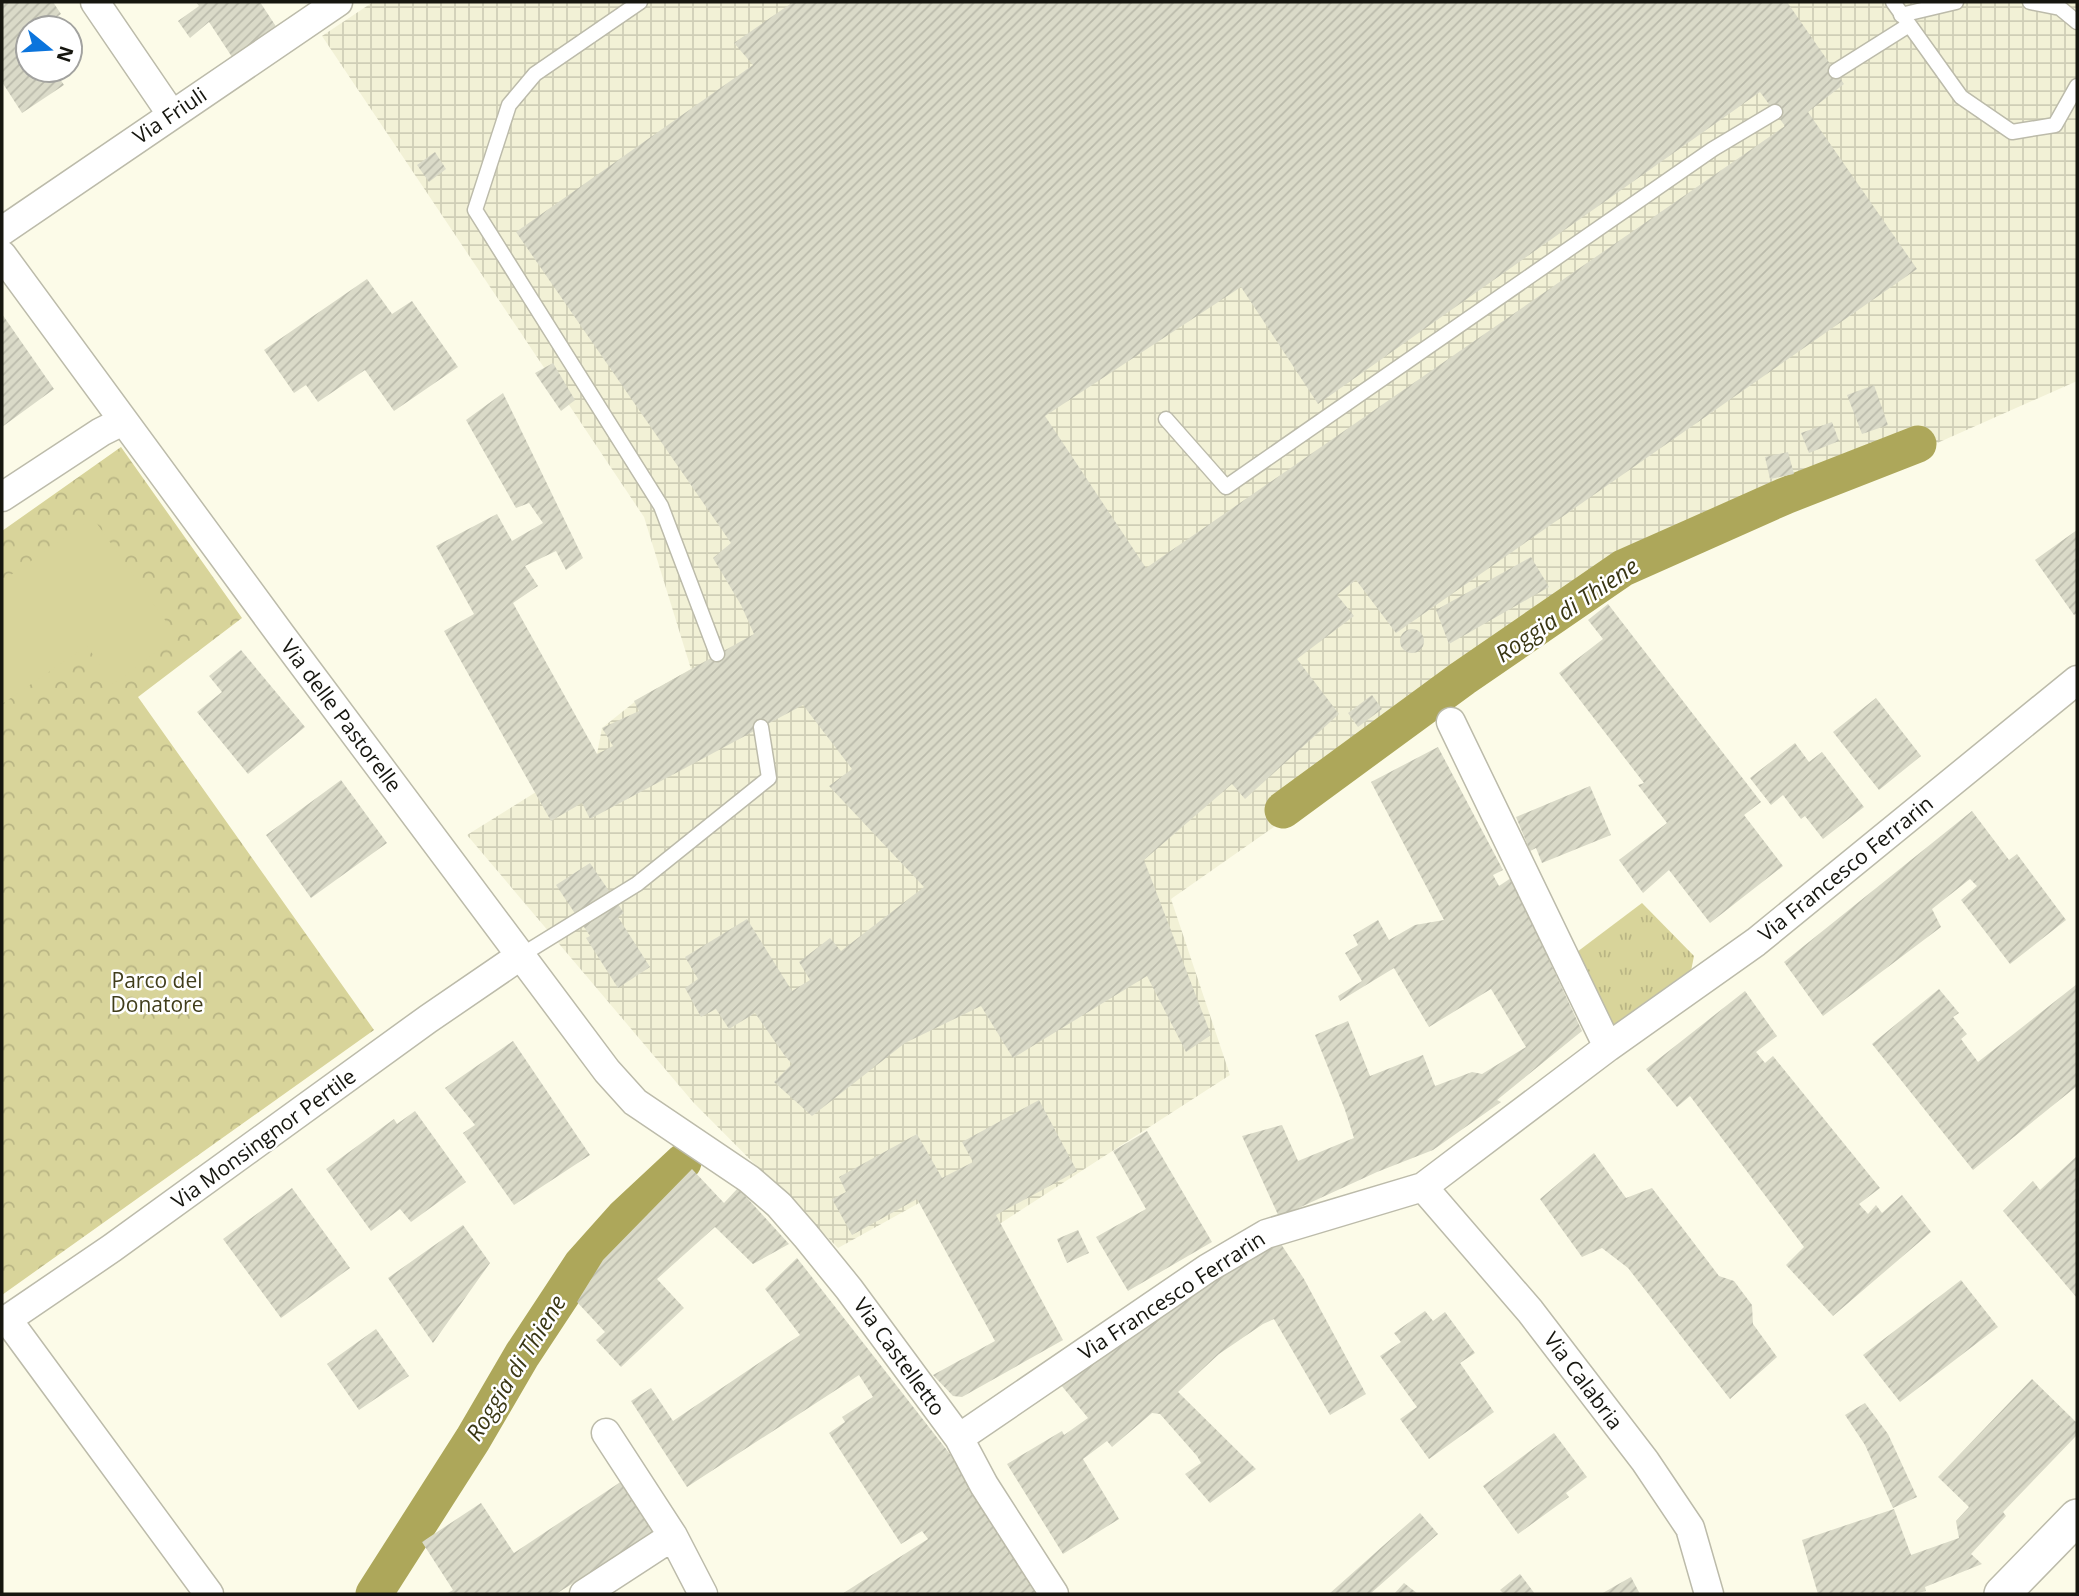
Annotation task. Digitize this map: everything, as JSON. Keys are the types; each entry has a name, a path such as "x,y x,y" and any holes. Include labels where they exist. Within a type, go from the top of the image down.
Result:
{"street":[{"path":"95,2 172,115"},
{"name":"Via Friuli","path":"2,231 338,2"},
{"name":"Via delle Pastorelle","path":"2,255 123,422 607,1071 635,1102 707,1152"},
{"path":"2,497 101,432 123,422"},
{"name":"Via Francesco Ferrarin","path":"959,1438 1208,1268 1266,1234 1423,1188 1608,1047 1756,942 2077,680"},
{"path":"1451,722 1608,1047"},
{"name":"Via Monsingnor Pertile","path":"209,1594 4,1321 113,1248 520,956"},
{"name":"Via Castelletto","path":"707,1152 749,1179 779,1205 849,1289 959,1438 984,1485 1054,1594"},
{"name":"Via Calabria","path":"1423,1188 1530,1311 1645,1461 1690,1528 1709,1594"},
{"path":"606,1433 673,1536 703,1594"},
{"path":"2002,1594 2077,1517"},
{"path":"584,1594 673,1536"}],"lane":[{"path":"640,2 535,74 509,105 475,210 661,506 717,654"},
{"path":"1893,2 1961,97 2011,132 2055,125 2077,86"},
{"path":"1836,71 1905,20 1956,2"},
{"path":"2030,2 2060,8 2077,22"},
{"path":"1166,419 1226,487 1713,149 1775,112"},
{"path":"520,956 637,884 769,778 761,727"}],"shaded area":[{"path":"373,2 2077,2 2077,381 1622,583 1171,899 1230,1075 987,1232 957,1182 838,1248 693,1102 467,835 597,754 602,728 637,700 691,669 644,517 322,36"}],"green space":[{"name":"Parco del Donatore","path":"121,447 242,618 138,697 374,1030 2,1295 2,531"},
{"path":"93,518 177,637 113,684 87,646 2,704 2,581"},
{"path":"1642,903 1694,956 1691,971 1615,1027 1596,1011 1573,955"}],"building":[{"path":"2,2 53,2 61,14 14,14 14,84 64,85 22,113 2,82"},
{"path":"196,2 260,2 279,31 234,60 209,22 190,38 178,21 199,6"},
{"path":"793,2 1787,2 1844,84 1808,112 1917,269 1396,633 1356,580 1337,595 1354,616 1297,659 1339,714 1245,799 1232,784 1144,860 1211,1035 1186,1052 1147,976 1013,1058 981,1006 905,1043 812,1116 774,1082 792,1064 755,1013 729,1029 716,1009 701,1017 685,988 698,979 685,957 747,919 792,991 810,980 799,962 830,938 841,951 924,887 829,786 852,769 803,705 590,819 582,803 551,821 444,631 474,614 436,546 497,514 512,541 543,523 529,503 516,508 466,420 503,393 583,558 566,570 556,551 525,566 538,586 513,603 597,754 613,746 602,728 639,711 634,701 754,634 741,605 713,558 731,543 516,232 753,65 734,43","holes":["1760,92 1785,126 1146,568 1045,416 1241,287 1318,404"]},
{"path":"435,152 446,169 429,182 417,165"},
{"path":"367,279 392,314 412,301 458,367 394,411 365,370 318,402 306,385 294,393 264,350"},
{"path":"2,314 54,389 2,427"},
{"path":"553,363 575,400 561,411 535,373"},
{"path":"1874,385 1888,425 1862,434 1847,395"},
{"path":"1832,422 1839,441 1809,453 1801,433"},
{"path":"1788,452 1794,474 1770,479 1765,457"},
{"path":"2077,530 2077,613 2074,615 2035,560"},
{"path":"1531,557 1549,587 1449,644 1436,610"},
{"path":"1608,604 1761,802 1744,815 1783,866 1710,923 1669,870 1643,893 1619,860 1667,823 1638,785 1644,783 1559,673 1603,639 1588,620"},
{"path":"1412,629 1421,632 1424,641 1421,650 1412,653 1403,650 1400,641 1403,632"},
{"path":"241,650 305,727 248,774 197,712 222,692 209,676"},
{"path":"1372,695 1382,709 1358,727 1348,713"},
{"path":"1876,698 1921,756 1879,790 1833,732"},
{"path":"1795,743 1809,762 1822,752 1864,807 1823,839 1805,816 1801,819 1783,795 1771,805 1750,778"},
{"path":"1438,747 1503,870 1493,875 1499,886 1511,878 1582,1031 1497,1100 1501,1102 1433,1150 1377,1172 1279,1217 1242,1136 1282,1125 1298,1161 1354,1138 1315,1035 1348,1021 1370,1076 1423,1055 1435,1086 1472,1072 1482,1074 1526,1047 1491,989 1429,1027 1394,968 1340,1001 1338,996 1362,981 1345,953 1358,945 1353,935 1378,920 1389,940 1415,925 1444,920 1371,782"},
{"path":"341,780 387,843 311,898 266,835"},
{"path":"1590,786 1611,835 1542,863 1536,848 1530,851 1516,817"},
{"path":"1972,811 2009,860 2017,854 2066,920 2010,964 1961,900 1977,886 1970,879 1932,909 1941,927 1823,1016 1784,962"},
{"path":"590,863 624,913 618,917 650,967 618,988 586,938 590,936 556,885"},
{"path":"2077,984 2077,1086 1973,1170 1872,1044 1939,989 1959,1013 1953,1017 1967,1034 1961,1039 1978,1062"},
{"path":"1745,991 1777,1036 1756,1052 1765,1063 1773,1056 1880,1188 1859,1204 1868,1214 1876,1205 1882,1213 1902,1195 1931,1232 1833,1316 1786,1265 1804,1247 1690,1096 1677,1107 1646,1069"},
{"path":"513,1041 590,1155 514,1205 463,1133 475,1125 445,1088"},
{"path":"1039,1100 1077,1171 996,1215 1063,1340 962,1397 953,1396 933,1375 995,1341 917,1199 852,1235 832,1199 846,1192 839,1177 917,1134 942,1178 973,1162 962,1142"},
{"path":"415,1111 466,1182 411,1222 400,1209 371,1231 326,1169 394,1119 397,1124"},
{"path":"1147,1131 1212,1242 1128,1291 1096,1237 1146,1209 1113,1151"},
{"path":"1594,1153 1626,1198 1652,1188 1719,1276 1734,1281 1752,1305 1753,1324 1777,1357 1730,1399 1628,1268 1602,1248 1582,1257 1540,1199"},
{"path":"2077,1156 2077,1298 2003,1211 2033,1181 2040,1190"},
{"path":"692,1169 724,1203 738,1188 789,1244 753,1264 715,1227 657,1279 684,1308 621,1367 596,1340 605,1332 577,1302 603,1260"},
{"path":"292,1188 350,1268 281,1318 223,1239"},
{"path":"463,1225 490,1263 433,1343 388,1278"},
{"path":"1078,1230 1089,1253 1067,1263 1057,1239"},
{"path":"1279,1241 1304,1279 1366,1394 1330,1415 1274,1319 1263,1324 1219,1354 1178,1392 1256,1469 1210,1503 1185,1474 1201,1463 1197,1456 1160,1414 1152,1413 1112,1447 1107,1441 1083,1459 1119,1519 1063,1554 1007,1464 1062,1431 1064,1435 1088,1418 1061,1385 1185,1298"},
{"path":"797,1258 964,1472 1041,1594 842,1594 928,1539 922,1531 901,1544 829,1433 845,1422 842,1417 873,1397 859,1375 687,1487 631,1401 651,1388 673,1421 800,1335 765,1289"},
{"path":"1961,1280 1998,1327 1900,1402 1863,1355"},
{"path":"1425,1311 1433,1321 1445,1312 1475,1353 1460,1363 1494,1412 1429,1459 1400,1419 1417,1407 1380,1356 1401,1342 1394,1333"},
{"path":"376,1329 409,1376 359,1410 327,1364"},
{"path":"2032,1379 2077,1423 2077,1435 2003,1512 2006,1516 1971,1554 1982,1564 1925,1587 1926,1591 1915,1594 1818,1594 1802,1540 1894,1509 1911,1555 1959,1538 1956,1521 1969,1507 1938,1477"},
{"path":"1865,1403 1888,1434 1917,1497 1893,1508 1865,1445 1845,1415"},
{"path":"1554,1433 1587,1477 1566,1493 1569,1497 1518,1534 1483,1486"},
{"path":"622,1481 655,1531 556,1594 446,1594 453,1590 422,1542 481,1503 514,1553"},
{"path":"1420,1513 1438,1534 1370,1594 1329,1594"},
{"path":"1520,1574 1535,1594 1504,1594 1500,1590"},
{"path":"1631,1577 1640,1594 1601,1594"},
{"path":"1404,1583 1418,1594 1394,1594"}],"waterway":[{"name":"Roggia di Thiene","path":"1283,810 1463,678 1623,568 1785,496 1918,444"},
{"name":"Roggia di Thiene","path":"374,1594 473,1439 522,1355 582,1264 624,1217 683,1162"}]}
